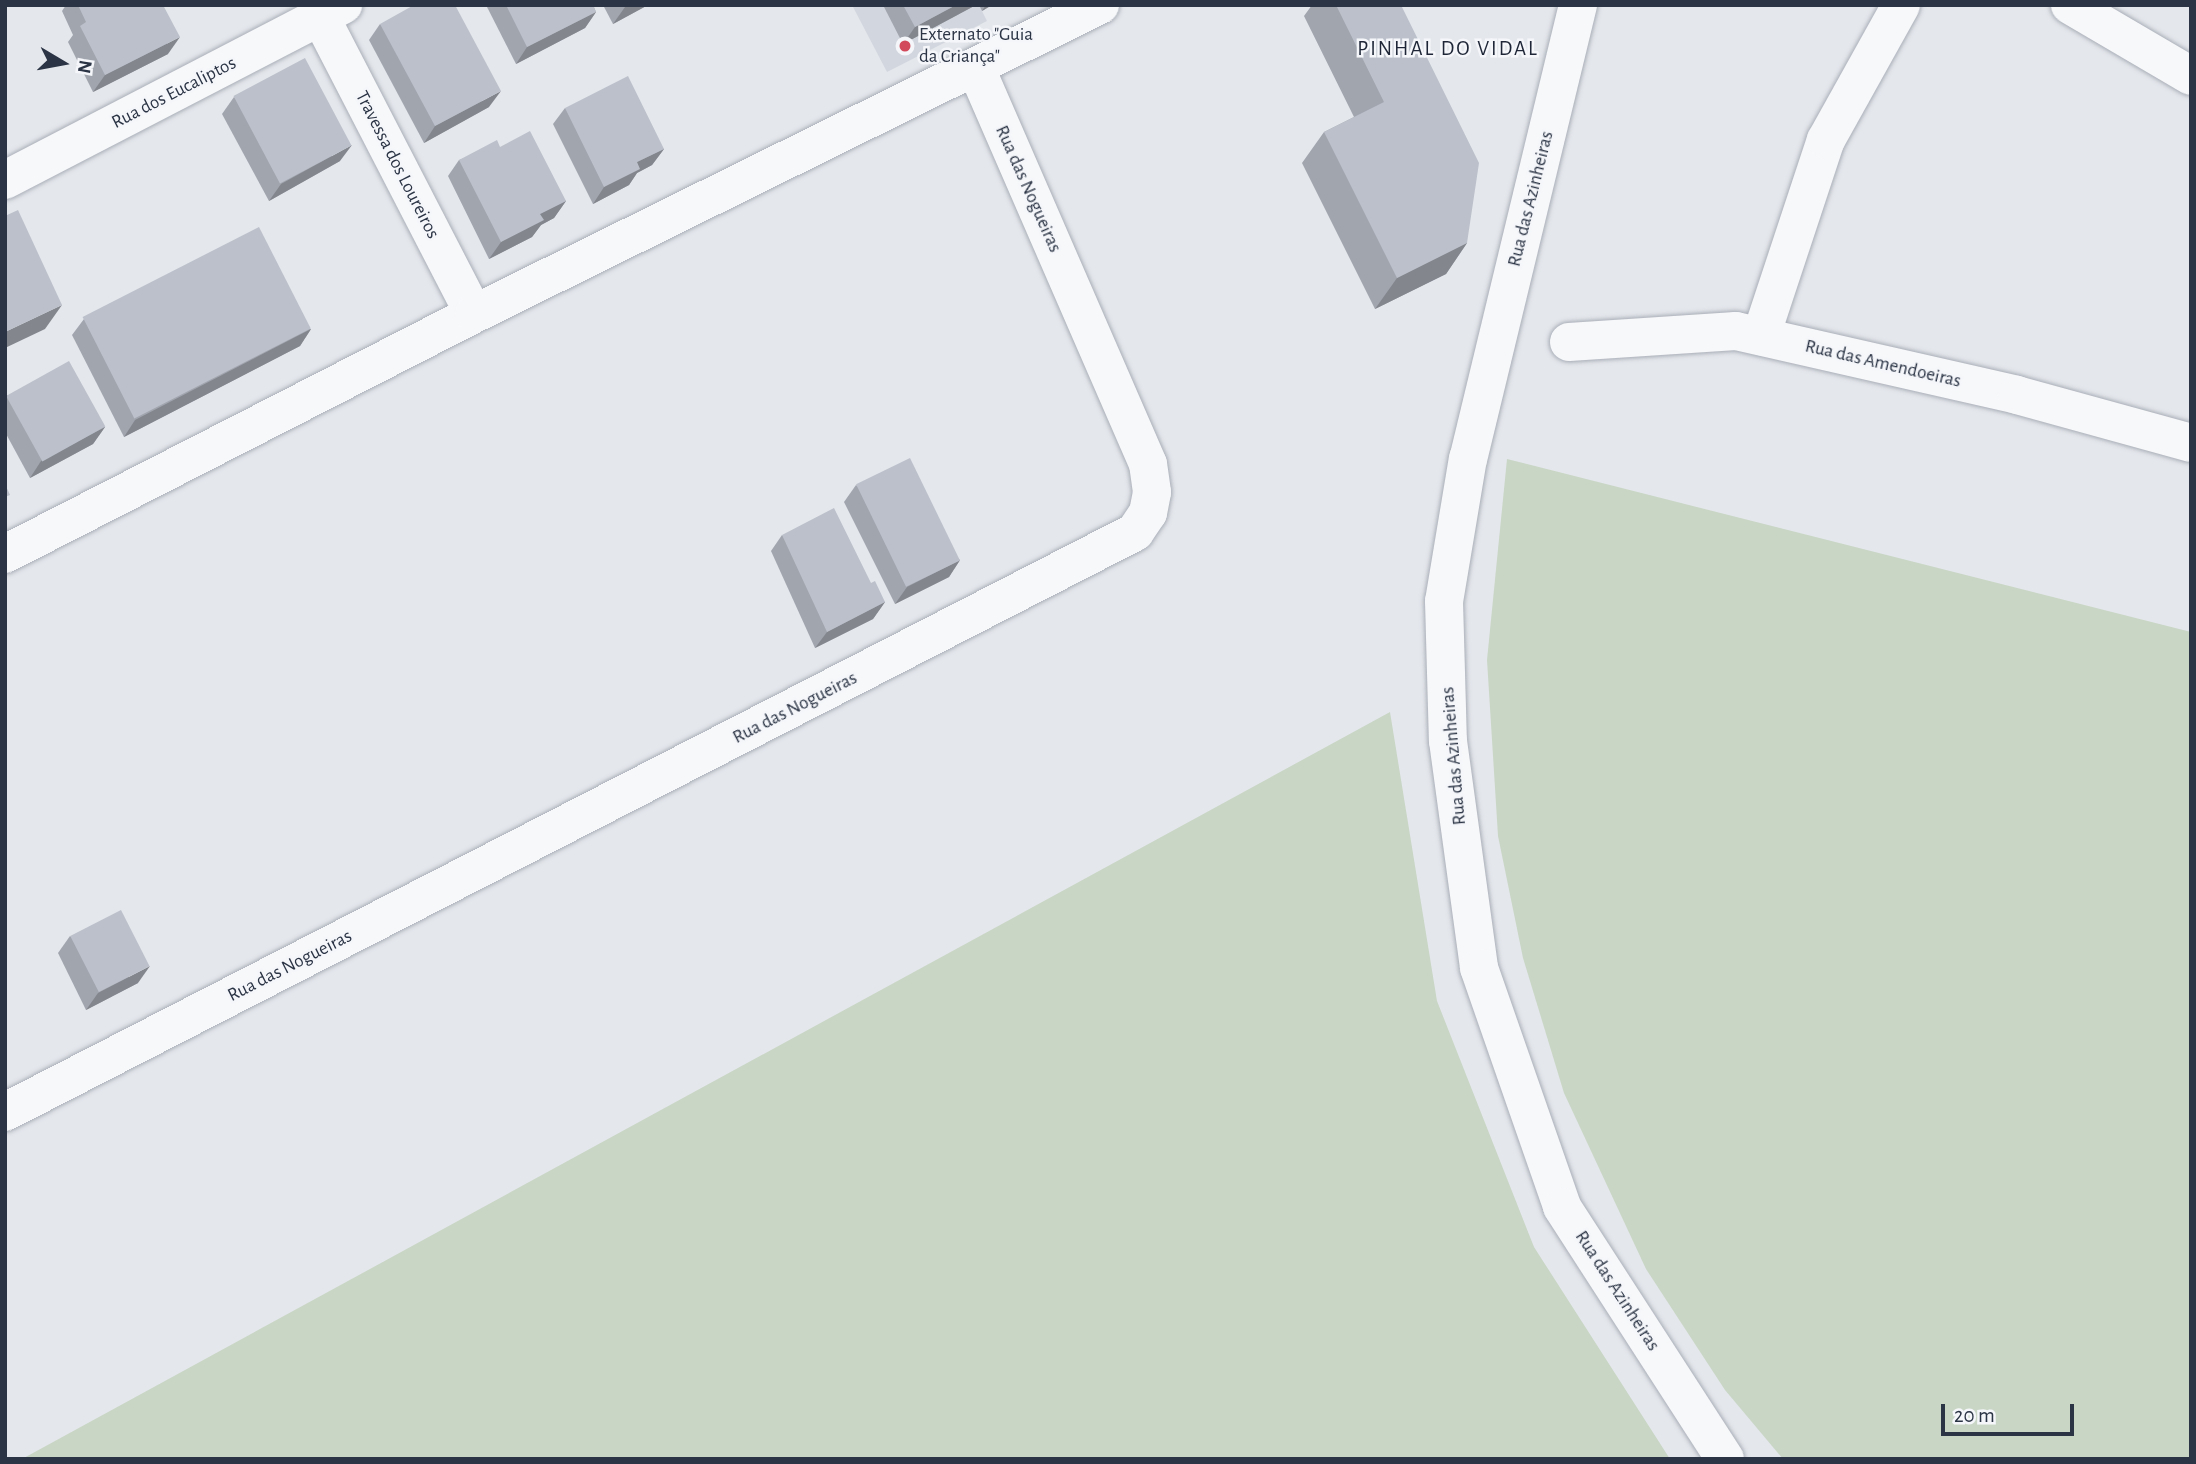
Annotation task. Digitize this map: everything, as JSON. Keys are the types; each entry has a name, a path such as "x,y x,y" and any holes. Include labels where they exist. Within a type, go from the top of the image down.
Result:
{"street":[{"path":"5,554 474,314 976,69 1100,5"},
{"name":"Rua das Azinheiras","path":"1578,5 1466,471 1444,601 1448,741 1479,968 1562,1207 1725,1459"},
{"path":"1761,336 1826,140 1901,5"},
{"path":"2070,5 2191,76"},
{"name":"Rua dos Eucaliptos","path":"5,180 332,11"},
{"name":"Travessa dos Loureiros","path":"332,11 474,314"},
{"name":"Rua das Nogueiras","path":"5,1112 1135,532 1148,513 1152,492 1148,464 976,69"},
{"name":"Rua das Amendoeiras","path":"1569,342 1733,331 2017,396 2191,443"}],"shaded area":[{"name":"Externato \"Guia da Criança\"","path":"852,5 979,5 987,21 887,72"}],"green space":[{"path":"1507,459 2191,632 2191,1459 1783,1459 1725,1390 1646,1269 1564,1093 1523,958 1498,836 1487,660"},
{"path":"1390,712 1437,1001 1534,1247 1670,1459 22,1459"}],"building":[{"path":"78,5 163,5 180,37 105,75 80,26 86,22"},
{"path":"414,5 455,5 501,91 435,126 380,24"},
{"path":"506,5 593,5 596,12 527,47"},
{"path":"903,5 956,5 915,27"},
{"path":"1336,5 1401,5 1479,163 1467,243 1397,278 1324,132 1384,102"},
{"path":"305,58 351,145 280,183 233,96"},
{"path":"628,76 664,149 637,162 640,169 604,187 565,108"},
{"path":"530,131 566,201 540,214 544,220 501,242 459,160 497,140 500,147"},
{"path":"18,210 62,305 5,332 5,216"},
{"path":"259,227 311,329 134,418 83,317"},
{"path":"69,361 105,427 42,462 6,396"},
{"path":"910,458 960,560 906,587 856,484"},
{"path":"5,484 10,495 5,497"},
{"path":"834,508 871,583 875,581 885,602 827,632 782,535"},
{"path":"121,910 150,966 99,992 70,936"}],"place":[{"name":"Externato \"Guia da Criança\"","path":"905,46"}],"district":[{"name":"PINHAL DO VIDAL","path":"1448,49"}]}
